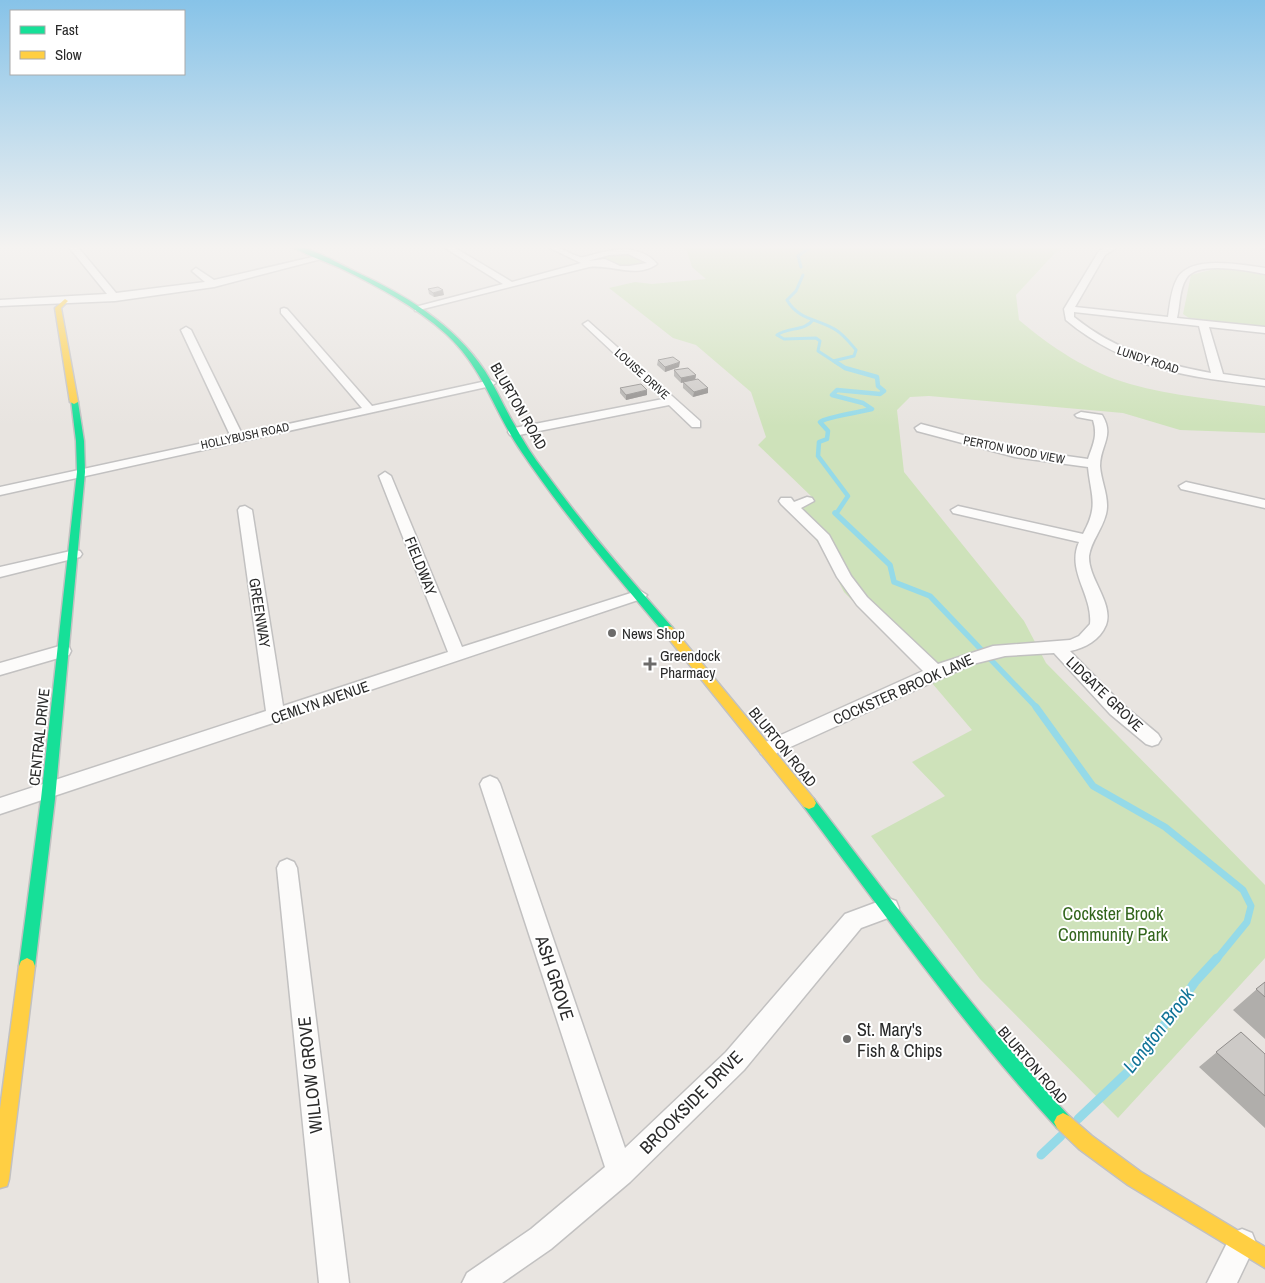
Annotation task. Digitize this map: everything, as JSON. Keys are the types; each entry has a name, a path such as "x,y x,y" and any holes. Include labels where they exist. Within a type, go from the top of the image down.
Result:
{"street":[{"name":"CENTRAL DRIVE","path":"0,1179 49,790 75,554 81,472 80,441 58,308 60,306"},
{"name":"BLURTON ROAD","path":"413,306 448,333 481,368 490,382 514,432 569,511 703,674 768,749 953,994 1055,1114 1085,1142 1149,1189 1253,1250"},
{"path":"418,309 430,306"},
{"path":"1071,306 1069,309 1265,330"},
{"path":"1172,320 1175,306"},
{"name":"LUNDY ROAD","path":"1069,309 1069,318 1081,330 1118,352 1164,367 1218,377 1265,382"},
{"path":"284,311 368,408"},
{"name":"LOUISE DRIVE","path":"588,324 696,424"},
{"path":"1203,324 1218,377"},
{"path":"186,330 237,437"},
{"name":"HOLLYBUSH ROAD","path":"0,491 490,382"},
{"path":"514,432 671,400"},
{"name":"COCKSTER BROOK LANE","path":"768,749 936,672 976,656 1017,647 1058,648 1072,646 1094,633 1100,622 1096,602 1084,573 1082,556 1100,511 1094,464 1102,444 1104,430 1098,417 1081,414"},
{"name":"PERTON WOOD VIEW","path":"921,428 932,436 1015,453 1094,464"},
{"name":"FIELDWAY","path":"385,476 457,655"},
{"path":"1186,486 1265,504"},
{"path":"789,504 807,501"},
{"path":"789,504 824,538 844,577 862,601 936,672"},
{"name":"GREENWAY","path":"244,510 276,717"},
{"path":"958,510 970,518 1089,540"},
{"path":"0,572 75,554"},
{"name":"CEMLYN AVENUE","path":"0,806 276,717 639,595"},
{"name":"LIDGATE GROVE","path":"1058,648 1116,709 1152,739"},
{"path":"0,669 63,651"},
{"name":"ASH GROVE","path":"490,784 620,1172"},
{"name":"WILLOW GROVE","path":"287,868 334,1283"},
{"name":"BROOKSIDE DRIVE","path":"477,1283 541,1239 620,1172 735,1061 853,921 888,908"},
{"path":"1222,1283 1253,1250"}],"green space":[{"name":"Cockster Brook Community Park","path":"632,306 1017,306 1019,320 1031,330 1071,358 1099,373 1130,384 1180,395 1265,406 1265,433 1180,430 1123,413 929,396 910,397 897,410 904,472 1024,621 1046,663 1265,885 1265,958 1118,1118 980,979 871,836 945,796 912,762 972,730 920,669 844,592 821,547 804,523 785,505 812,497 758,445 766,437 751,392 696,345 673,338"},
{"path":"1185,306 1265,306 1265,327 1189,318 1183,314"}],"building":[{"path":"673,357 680,362 665,367 658,360"},
{"path":"688,368 696,375 681,378 674,370"},
{"path":"698,379 708,388 694,392 683,382"},
{"path":"641,384 647,390 626,395 620,388"},
{"path":"1265,982 1265,997 1256,989"},
{"path":"1241,1032 1265,1054 1265,1096 1216,1052"}],"waterway":[{"path":"791,306 797,312 836,330 856,350 854,356 833,361"},
{"path":"813,320 806,326 777,335 784,339 816,338 820,341 818,351 833,361"},
{"path":"833,361 838,364"},
{"path":"836,362 845,368 877,377 878,386 884,391 880,394 837,390 832,395 863,403 872,409 836,416 820,422 828,431 827,439 819,442 818,456 848,496 836,514"},
{"path":"836,514 890,565 894,582 930,596 1037,708"},
{"path":"1036,707 1093,786 1165,827 1243,890 1251,906 1247,922 1216,960"},
{"name":"Longton Brook","path":"1078,1119 1136,1064 1195,982 1217,958"},
{"name":"Longton Brook","path":"1041,1155 1061,1136"}],"traffic: fast":[{"path":"413,306 447,332 465,349 483,373 516,436 540,473 593,541 668,630"},
{"path":"27,966 48,799 81,472 80,441 74,402"},
{"path":"809,803 953,993 1028,1084 1063,1122"}],"traffic: slow":[{"path":"60,306 58,308 74,402"},
{"path":"668,630 809,803"},
{"path":"0,1179 27,966"},
{"path":"1063,1122 1135,1179 1265,1258"}],"place":[{"name":"News Shop","path":"612,633"},
{"name":"Greendock Pharmacy","path":"650,664"},
{"name":"St. Mary's Fish & Chips","path":"847,1039"}]}
